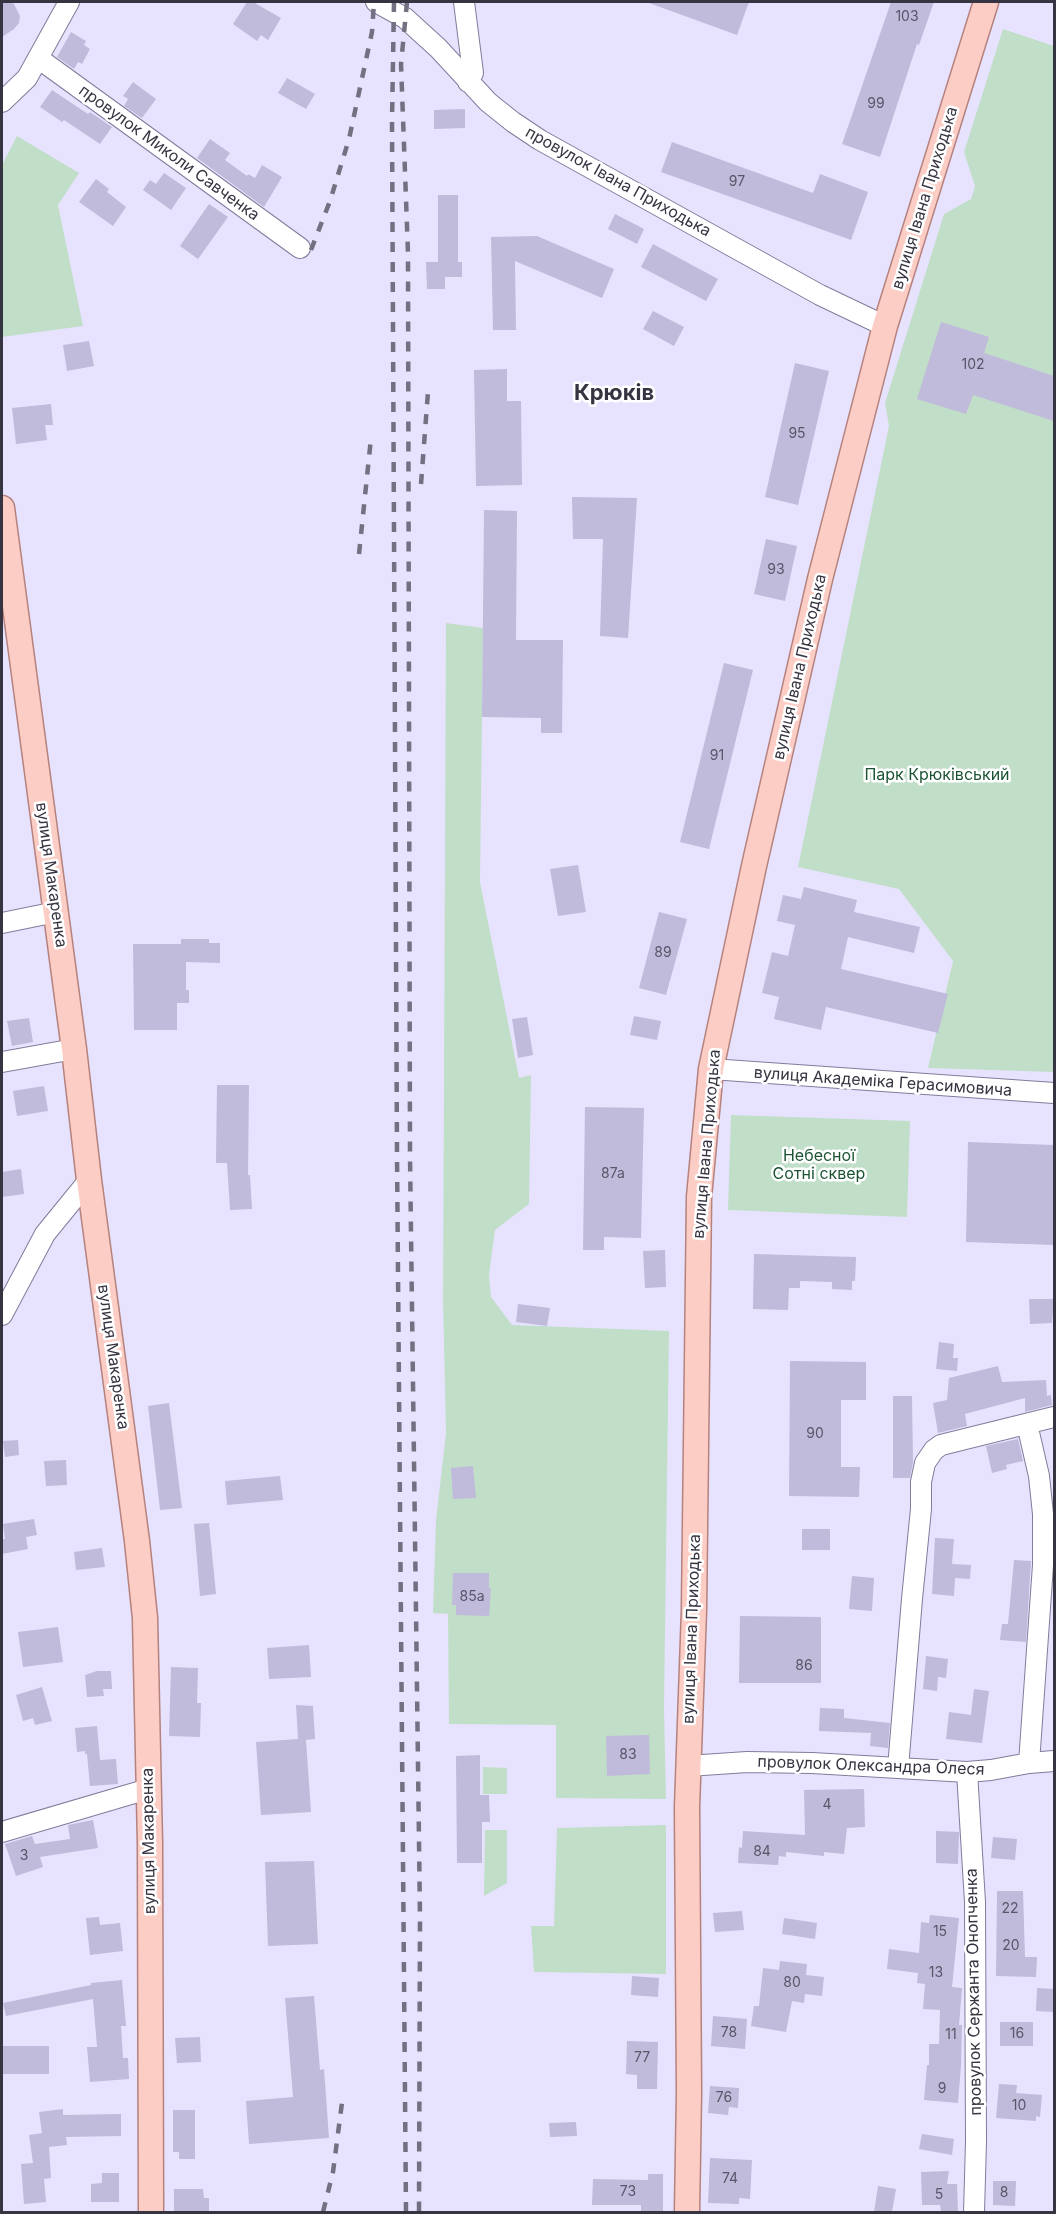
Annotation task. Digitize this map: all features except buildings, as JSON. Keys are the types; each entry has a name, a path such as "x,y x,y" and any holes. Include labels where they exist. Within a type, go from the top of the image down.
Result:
{"main road":[{"name":"вулиця Івана Приходька","path":"687,2212 688,1766 694,1610 699,1197 711,1069 756,856 820,579 885,326 986,2"},
{"name":"вулиця Макаренка","path":"2,508 74,1048 89,1180 136,1530 145,1618 150,1891 151,2212"}],"street":[{"path":"2,102 27,78 69,2"},
{"name":"провулок Івана Приходька","path":"376,2 399,14 501,113 540,140 820,295 885,326"},
{"path":"464,2 473,73 468,82"},
{"name":"провулок Миколи Савченка","path":"38,58 300,248"},
{"path":"2,923 56,912"},
{"path":"2,1062 74,1048"},
{"name":"вулиця Академіка Герасимовича","path":"711,1069 1054,1093"},
{"path":"2,1315 45,1234 89,1180"},
{"path":"898,1768 925,1463 934,1450 941,1445 1054,1417"},
{"path":"1027,1424 1039,1476 1043,1514 1042,1565 1029,1763"},
{"name":"провулок Олександра Олеся","path":"688,1766 747,1762 967,1772 1054,1761"},
{"name":"провулок Сержанта Онопченка","path":"967,1772 975,1902 974,2212"},
{"path":"2,1832 147,1789"}],"green space":[{"name":"Парк Крюківський","path":"1003,29 1054,46 1054,1072 928,1068 953,961 899,889 798,867 889,426 885,403 944,214 971,199 975,186 964,152"},
{"path":"17,136 79,173 58,205 83,326 2,337 2,165"},
{"path":"446,623 483,628 480,882 519,1078 531,1075 529,1204 495,1230 489,1275 491,1297 512,1325 669,1331 664,1708 666,1799 556,1798 556,1725 449,1724 448,1614 433,1613 436,1520 446,1433 443,1299"},
{"name":"Небесної Сотні сквер","path":"731,1115 910,1121 907,1217 728,1210"},
{"path":"483,1767 507,1768 507,1794 483,1794"},
{"path":"666,1825 666,1974 534,1972 531,1926 554,1926 557,1828"},
{"path":"485,1830 507,1830 507,1883 484,1896"}],"railway":[{"path":"311,250 330,201 349,139 372,32 374,2"},
{"path":"394,2 392,121 397,1154 406,2212"},
{"path":"407,2 401,64 408,253 410,1156 420,1917 419,2212"},
{"path":"421,484 428,392"},
{"path":"359,554 371,438"},
{"path":"323,2212 333,2172 343,2095"}],"district":[{"name":"Крюків","path":"614,393"}]}
